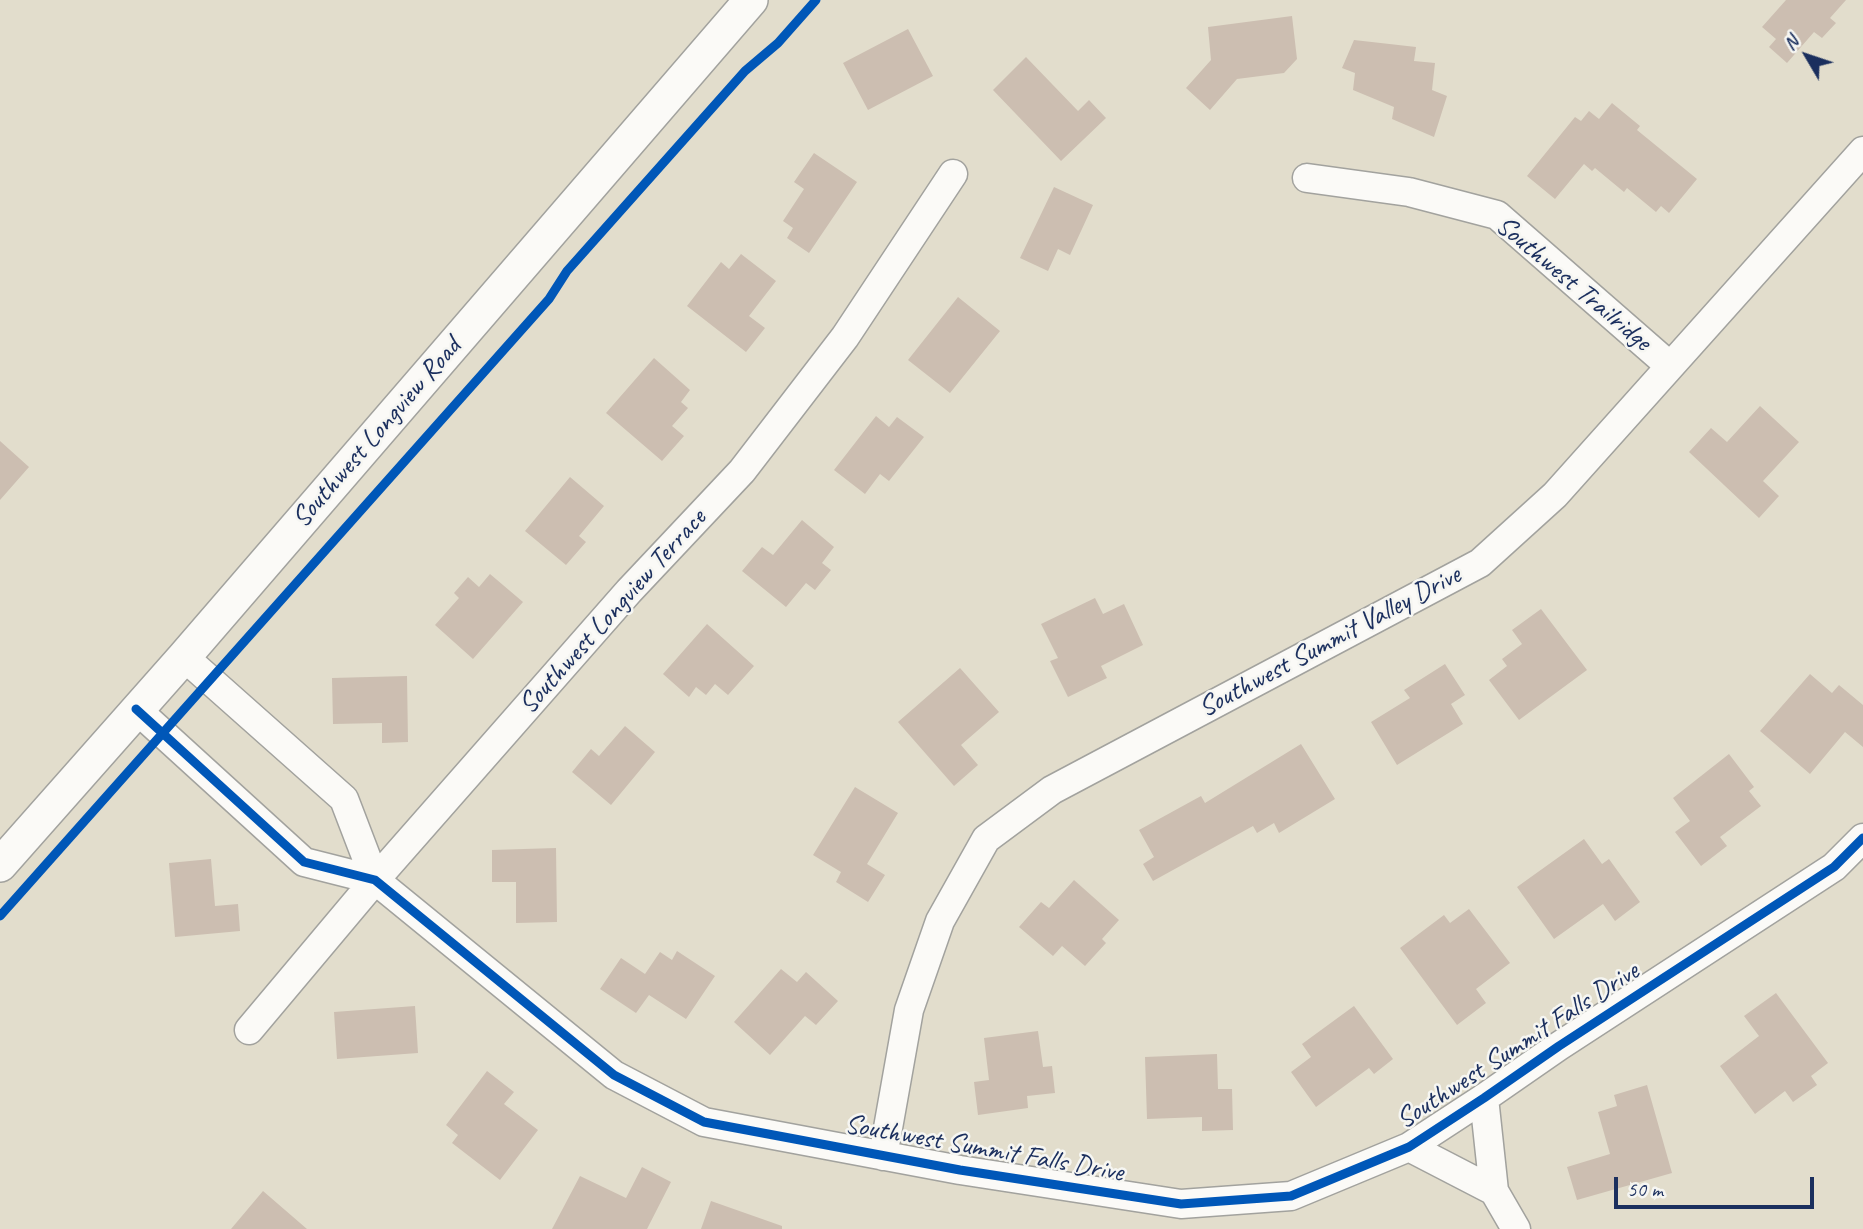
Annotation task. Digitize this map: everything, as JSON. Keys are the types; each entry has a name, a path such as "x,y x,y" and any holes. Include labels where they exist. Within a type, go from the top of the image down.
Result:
{"street":[{"name":"Southwest Longview Road","path":"0,865 184,657 751,0"},
{"name":"Southwest Summit Valley Drive","path":"883,1156 909,1010 940,921 986,839 1052,790 1479,563 1555,495 1863,151"},
{"name":"Southwest Longview Terrace","path":"249,1030 375,880 629,591 742,471 845,337 953,174"},
{"name":"Southwest Trailridge","path":"1307,178 1409,192 1497,215 1670,366"},
{"name":"Southwest Summit Falls Drive","path":"184,657 344,799 375,880"},
{"name":"Southwest Summit Falls Drive","path":"136,709 304,862 375,880 614,1075 704,1122 960,1170 1181,1204 1291,1196 1409,1147 1834,867 1863,838"},
{"path":"1484,1098 1494,1191 1516,1229"},
{"path":"1409,1147 1494,1191"}],"building":[{"path":"1786,0 1846,0 1830,18 1836,23 1822,38 1814,32 1787,63 1769,47 1776,39 1762,27"},
{"path":"1292,16 1297,59 1284,73 1237,79 1210,110 1186,88 1211,60 1208,27"},
{"path":"908,29 933,76 868,110 843,63"},
{"path":"1354,40 1416,47 1414,61 1435,63 1432,90 1447,96 1434,137 1392,119 1394,107 1353,90 1355,73 1342,68"},
{"path":"1026,57 1078,111 1089,100 1106,118 1061,161 993,90"},
{"path":"1612,103 1640,126 1637,130 1697,179 1669,213 1661,206 1656,212 1627,188 1624,192 1595,168 1592,171 1584,164 1555,199 1527,176 1575,117 1581,121 1589,111 1599,119"},
{"path":"814,153 857,182 809,253 787,238 793,228 783,221 804,189 794,182"},
{"path":"1054,187 1093,205 1070,255 1058,249 1048,271 1020,258"},
{"path":"741,254 776,281 749,316 765,328 746,352 687,306 721,262 729,269"},
{"path":"958,297 1000,331 950,393 908,360"},
{"path":"654,358 690,390 681,402 688,408 672,426 684,436 662,461 606,413"},
{"path":"1760,406 1799,442 1763,481 1779,496 1759,518 1689,452 1711,428 1727,442"},
{"path":"876,416 889,427 897,417 924,437 889,481 880,474 865,494 834,470"},
{"path":"0,441 29,467 0,500"},
{"path":"570,477 604,506 579,536 586,542 566,565 525,531"},
{"path":"802,520 834,547 822,563 831,570 815,590 806,583 786,607 742,571 762,547 773,555"},
{"path":"490,574 523,602 473,659 435,625 459,598 454,593 468,577 479,587"},
{"path":"1095,598 1103,614 1124,604 1143,645 1101,666 1107,678 1068,697 1050,661 1058,658 1041,624"},
{"path":"1541,609 1587,670 1519,720 1489,680 1507,666 1502,659 1522,644 1512,630"},
{"path":"707,624 754,666 728,695 715,684 706,695 696,687 689,697 663,674"},
{"path":"1445,664 1465,695 1451,704 1463,724 1397,765 1371,722 1410,698 1404,690"},
{"path":"960,668 999,712 961,745 978,765 954,786 898,722"},
{"path":"1810,674 1832,693 1839,685 1863,705 1863,747 1845,732 1810,774 1760,731"},
{"path":"407,676 408,742 382,743 382,723 333,724 332,678"},
{"path":"625,726 655,752 611,805 572,772 591,749 599,756"},
{"path":"1301,744 1335,799 1279,833 1274,823 1257,833 1253,826 1153,881 1143,864 1154,857 1139,830 1201,796 1205,803"},
{"path":"1729,754 1754,787 1749,791 1761,806 1720,837 1727,846 1701,866 1675,832 1690,821 1673,798"},
{"path":"855,787 898,813 867,864 885,875 868,902 836,882 841,872 813,855"},
{"path":"1584,839 1602,864 1609,859 1640,902 1615,921 1603,904 1554,939 1517,887"},
{"path":"556,848 557,922 516,923 516,882 492,882 492,850"},
{"path":"211,859 215,906 238,904 240,931 175,937 169,863"},
{"path":"1074,880 1119,920 1102,939 1106,943 1085,966 1062,946 1053,956 1019,927 1041,902 1049,908"},
{"path":"1469,909 1510,963 1476,989 1486,1003 1457,1025 1400,948 1444,915 1450,923"},
{"path":"677,951 715,976 686,1019 649,995 636,1013 600,989 621,958 645,974 660,952 672,960"},
{"path":"781,969 797,982 806,972 838,1001 816,1025 805,1016 770,1055 734,1022"},
{"path":"1776,993 1828,1063 1811,1076 1817,1085 1793,1102 1785,1091 1755,1114 1720,1066 1759,1036 1744,1016"},
{"path":"415,1006 418,1053 337,1059 334,1012"},
{"path":"1354,1006 1393,1059 1374,1074 1369,1068 1316,1107 1291,1072 1311,1057 1302,1044"},
{"path":"1038,1031 1043,1067 1052,1066 1055,1093 1027,1096 1028,1108 978,1115 974,1082 989,1080 984,1038"},
{"path":"1217,1054 1218,1089 1232,1089 1233,1130 1202,1131 1202,1117 1147,1119 1145,1057"},
{"path":"487,1071 514,1092 504,1104 538,1130 500,1180 452,1143 458,1135 446,1125"},
{"path":"1647,1085 1672,1173 1577,1200 1567,1167 1610,1154 1598,1112 1617,1106 1614,1095"},
{"path":"642,1167 671,1182 647,1229 552,1229 580,1176 626,1198"},
{"path":"263,1191 307,1229 231,1229"},
{"path":"711,1201 782,1226 782,1229 701,1229"}],"cycle path":[{"path":"0,916 549,299 567,271 745,71 778,43 816,0"},
{"path":"136,709 304,862 375,880 614,1075 704,1122 960,1170 1181,1204 1291,1196 1409,1147 1834,867 1863,838"}]}
